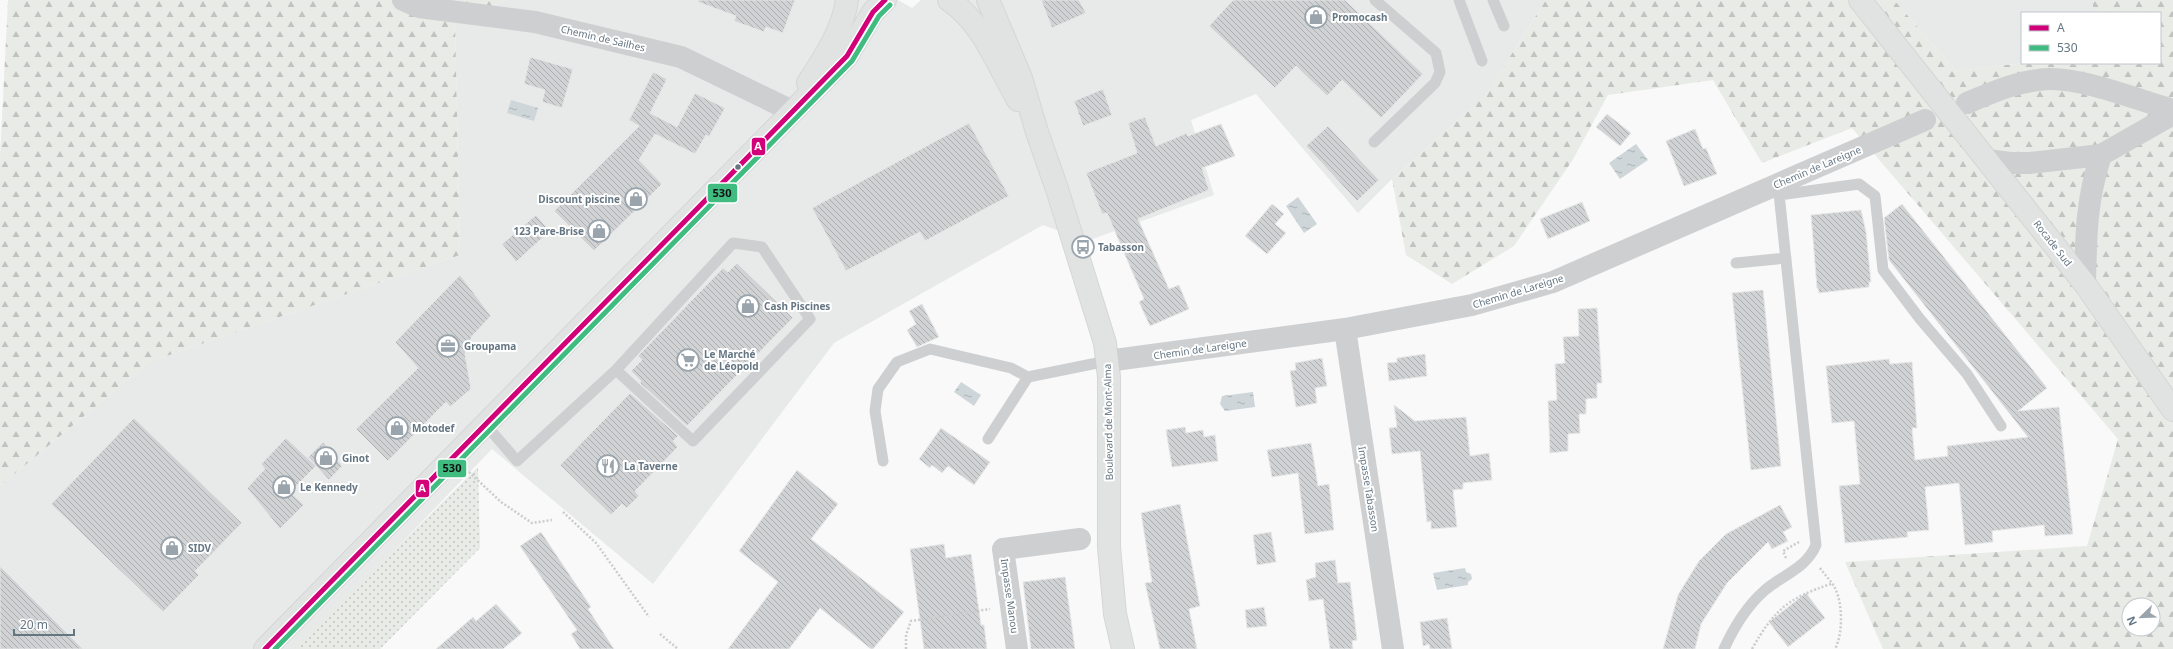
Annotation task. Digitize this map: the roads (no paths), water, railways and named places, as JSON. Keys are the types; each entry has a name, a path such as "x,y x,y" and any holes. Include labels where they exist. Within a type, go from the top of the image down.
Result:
{"main road":[{"path":"792,111 833,42 846,11 847,0"},
{"path":"265,649 847,56 873,12 885,0"},
{"name":"Boulevard de Mont-Alma","path":"949,0 965,12 985,40 1036,132"},
{"name":"Boulevard de Mont-Alma","path":"988,0 1021,78 1036,132 1057,189 1102,334 1109,377 1108,547 1115,614 1123,649"},
{"name":"Rocade Sud","path":"1845,0 1926,82"},
{"name":"Rocade Sud","path":"1860,0 2085,284 2173,410"}],"street":[{"name":"Chemin de Sailhes","path":"403,0 419,7 535,22 681,57 792,111"},
{"path":"1967,103 2008,86 2055,79 2070,79 2173,110"},
{"path":"1987,160 2010,163 2030,163 2101,154 2173,114"},
{"name":"Chemin de Lareigne","path":"1107,361 1345,329 1472,305 1553,282 1779,190 1925,120"},
{"path":"2085,284 2087,211 2092,184 2101,154"},
{"name":"Impasse Tabasson","path":"1345,329 1393,649"},
{"name":"Impasse Manou","path":"1017,649 1003,549 1080,539"}],"lane":[{"path":"1374,142 1435,83 1440,72 1436,53 1375,0"},
{"path":"1459,0 1482,61"},
{"path":"1493,0 1504,26"},
{"path":"1724,649 1734,628 1748,608 1764,591 1803,565 1812,556 1816,546 1816,534 1806,462 1779,190 1859,184 1875,196 1884,270 1920,319 1967,374 2001,426"},
{"path":"486,425 517,461 616,370 733,243 762,247 810,319 693,441 616,370"},
{"path":"1736,263 1786,258"},
{"path":"883,461 875,411 878,389 896,362 930,349 1011,368 1028,377 1107,361"},
{"path":"988,439 1028,377"}],"water":[{"path":"511,100 538,108 534,121 507,113"},
{"path":"1636,144 1648,160 1620,179 1609,163"},
{"path":"1298,197 1317,224 1304,233 1286,206"},
{"path":"961,382 981,395 974,406 954,392"},
{"path":"1253,392 1255,407 1225,411 1220,404 1222,396"},
{"path":"1465,568 1466,572 1471,574 1472,579 1468,582 1468,585 1437,590 1433,573"}],"place":[{"name":"Promocash","path":"1316,17"},
{"name":"Discount piscine","path":"636,199"},
{"name":"123 Pare-Brise","path":"599,231"},
{"name":"Tabasson","path":"1083,247"},
{"name":"Cash Piscines","path":"748,306"},
{"name":"Groupama","path":"448,346"},
{"name":"Le Marché de Léopold","path":"688,360"},
{"name":"Motodef","path":"397,428"},
{"name":"Ginot","path":"326,458"},
{"name":"La Taverne","path":"608,466"},
{"name":"Le Kennedy","path":"284,487"},
{"name":"SIDV","path":"172,548"}]}
